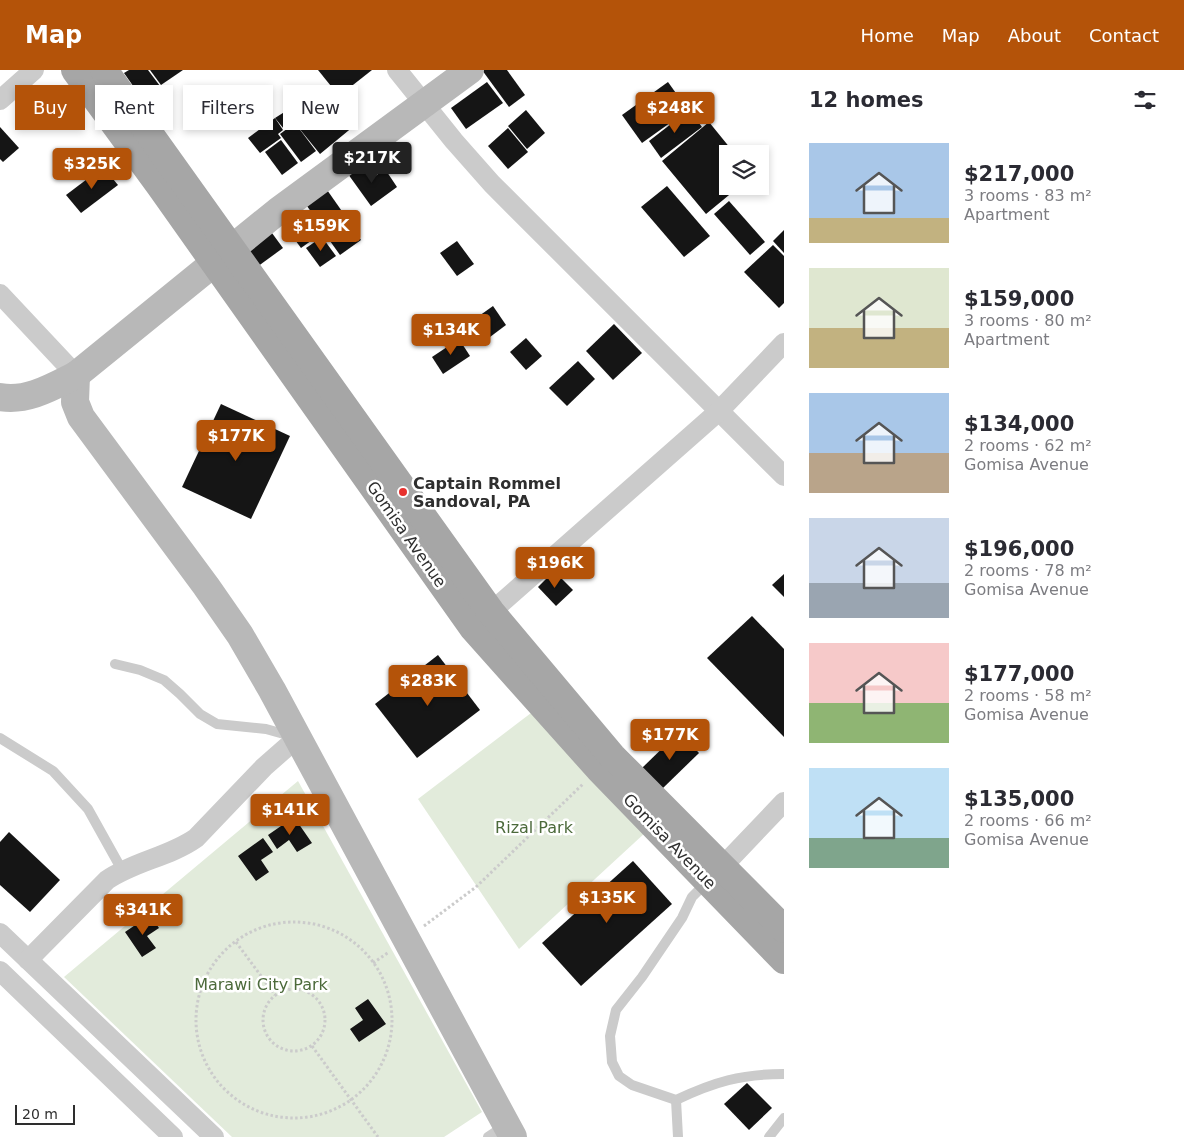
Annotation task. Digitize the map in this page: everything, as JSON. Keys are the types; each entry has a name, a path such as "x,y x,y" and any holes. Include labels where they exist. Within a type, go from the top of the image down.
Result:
{"main road":[{"name":"Gomisa Avenue","path":"75,70 223,256 491,612 612,756 716,873 784,960"},
{"name":"Gomisa Avenue","path":"104,70 223,256 473,628 599,769 716,873 784,929"}],"street":[{"path":"0,100 34,70"},
{"path":"397,70 492,184 784,476"},
{"path":"0,397 10,399 38,393 76,375 278,211 470,70"},
{"path":"0,294 76,375 74,402 81,417 158,519 240,635 272,690 502,1133"},
{"path":"491,612 719,411 784,343"},
{"path":"28,960 108,880 122,870 183,847 196,838 264,767 297,738"},
{"path":"716,873 784,802"},
{"path":"0,933 214,1137"},
{"path":"0,972 173,1137"}],"lane":[{"path":"115,664 140,670 164,680 200,714 217,724 273,730 297,738"},
{"path":"0,738 52,771 76,796 88,809 122,870"},
{"path":"716,873 692,897 682,918 642,977 616,1010 610,1036 612,1062 619,1076 632,1085 676,1100 705,1086 739,1077 784,1074"},
{"path":"676,1100 678,1137"},
{"path":"768,1137 784,1118"}],"path":[{"path":"443,912 476,887 599,769"},
{"path":"285,923 312,925 325,928 349,940 369,958 388,992 391,1006 391,1032 389,1045 378,1070 371,1081 352,1099 340,1106 315,1115 302,1118 282,1117 250,1108 228,1093 219,1083 204,1061 197,1036 196,1009 203,983 209,971 226,950 236,942 247,935 272,925 285,923"},
{"path":"236,942 275,995"},
{"path":"295,989 308,992 318,1000 324,1012 325,1024 321,1036 312,1046 300,1051 288,1051 276,1046 267,1037 262,1017 267,1005 275,995 283,991 295,989"},
{"path":"312,1046 378,1137"}],"green space":[{"name":"Rizal Park","path":"535,710 646,832 519,949 418,799"},
{"name":"Marawi City Park","path":"298,781 482,1112 444,1137 232,1137 64,977"}],"building":[{"path":"129,70 148,70 159,85 132,85 124,73"},
{"path":"150,70 183,70 161,85"},
{"path":"318,70 372,70 353,85 330,85"},
{"path":"482,70 507,70 525,95 509,107"},
{"path":"487,82 503,103 466,129 451,108"},
{"path":"668,82 688,110 642,143 622,115"},
{"path":"526,110 545,133 527,149 508,126"},
{"path":"689,110 702,127 661,158 649,141"},
{"path":"283,113 283,128 275,118"},
{"path":"275,118 283,130 278,134 281,138 260,153 248,138 259,130 273,130 273,119"},
{"path":"709,122 728,145 719,145 719,195 729,195 706,214 662,161"},
{"path":"0,127 19,148 3,162 0,159"},
{"path":"508,128 528,152 508,169 488,146"},
{"path":"285,130 300,130 316,151 301,162 280,134"},
{"path":"300,130 349,130 320,154"},
{"path":"281,140 298,163 282,175 265,152"},
{"path":"363,163 374,177 385,169 397,187 371,206 348,174"},
{"path":"103,167 118,185 81,213 66,195"},
{"path":"667,186 710,236 684,257 641,207"},
{"path":"325,187 346,217 325,231 304,202"},
{"path":"729,201 765,242 750,255 714,214"},
{"path":"311,218 322,233 301,248 290,233"},
{"path":"346,219 361,240 340,255 325,234"},
{"path":"269,229 283,248 257,267 242,247"},
{"path":"784,230 784,253 773,241"},
{"path":"322,237 336,256 320,267 306,248"},
{"path":"457,241 474,264 457,276 440,253"},
{"path":"773,245 784,256 784,303 779,308 744,272"},
{"path":"493,306 506,325 486,340 472,321"},
{"path":"614,324 642,353 613,380 586,351"},
{"path":"526,338 542,356 526,370 510,352"},
{"path":"459,339 470,356 443,374 432,357"},
{"path":"578,361 595,379 567,406 549,388"},
{"path":"221,404 290,436 251,519 182,487"},
{"path":"554,571 573,590 556,606 538,587"},
{"path":"784,574 784,597 772,585"},
{"path":"752,616 784,649 784,737 707,658"},
{"path":"438,655 480,710 417,758 375,704"},
{"path":"679,732 699,753 662,789 642,768"},
{"path":"294,817 312,843 297,852 289,840 277,849 268,835"},
{"path":"9,832 60,880 30,912 0,885 0,842"},
{"path":"263,838 273,852 261,860 269,872 256,881 238,856"},
{"path":"633,861 672,904 581,986 542,943"},
{"path":"150,915 159,928 147,936 156,948 142,957 125,932"},
{"path":"368,999 386,1024 359,1042 350,1029 363,1020 355,1008"},
{"path":"747,1083 772,1108 749,1130 724,1104"}],"place":[{"name":"Captain Rommel Sandoval, PA","path":"403,492"}]}
